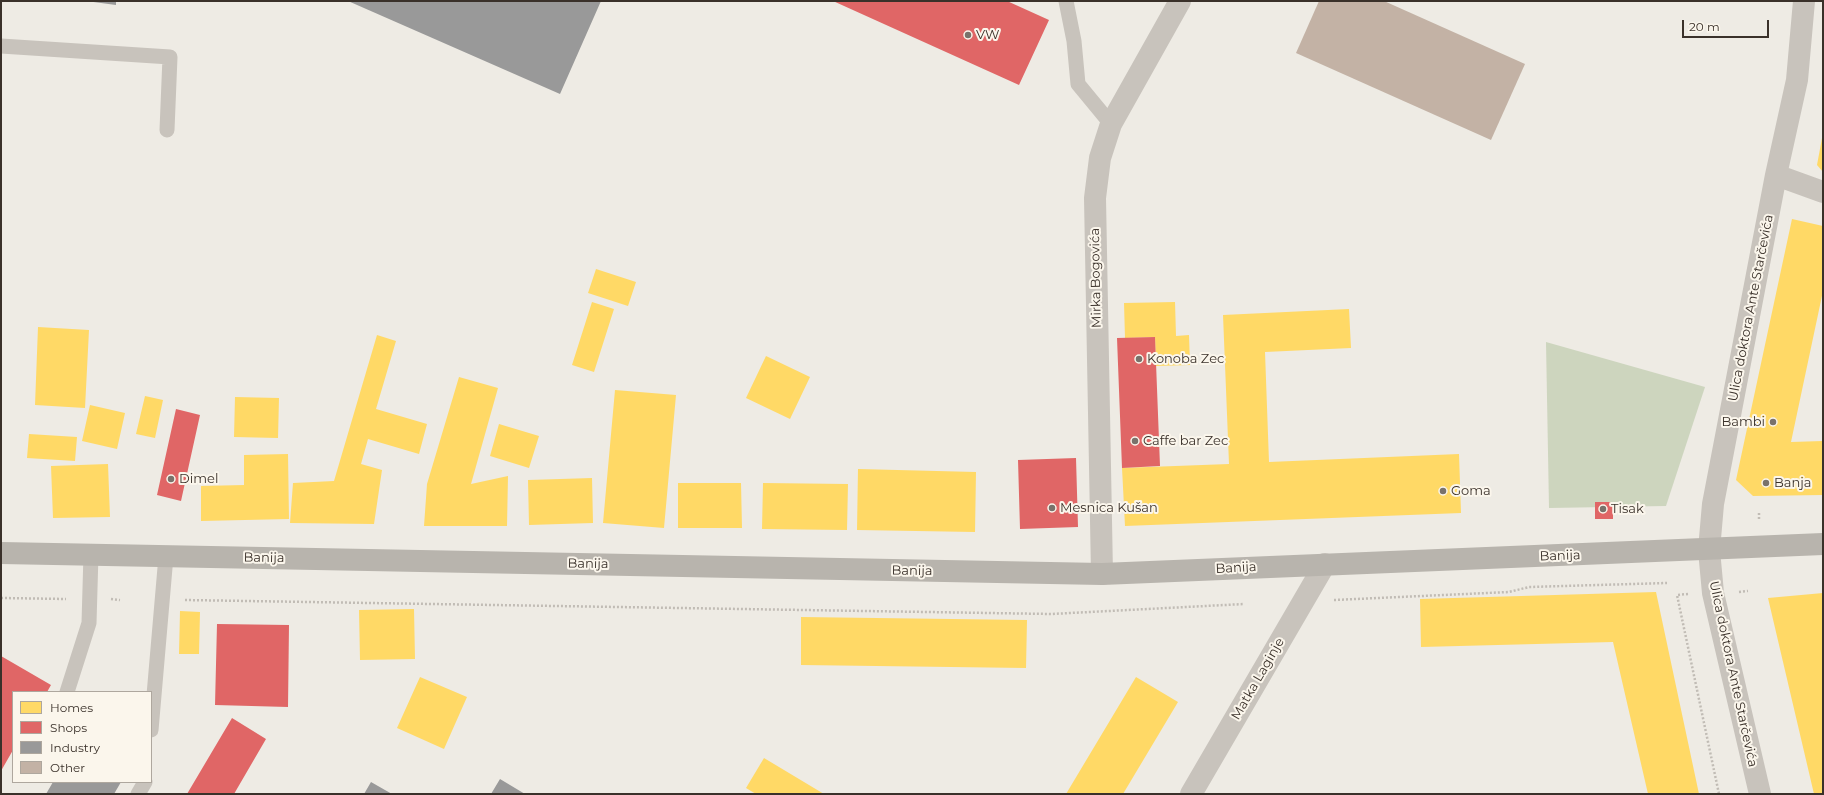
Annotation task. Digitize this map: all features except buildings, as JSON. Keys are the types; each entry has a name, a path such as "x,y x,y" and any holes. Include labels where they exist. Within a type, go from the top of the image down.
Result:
{"main road":[{"name":"Banija","path":"1,553 1102,574 1709,550 1823,544"}],"street":[{"name":"Mirka Bogovića","path":"1102,574 1095,198 1100,158 1111,124 1180,1"},
{"name":"Ulica doktora Ante Starčevića","path":"1760,794 1713,593 1709,550 1713,504 1776,175 1797,80 1804,1"},
{"path":"1776,175 1823,192"},
{"name":"Matka Laginje","path":"1191,794 1325,564"}],"lane":[{"path":"1066,1 1074,41 1078,84 1111,124"},
{"path":"1,46 170,57 167,130"},
{"path":"67,691 89,623 92,554"},
{"path":"152,718 166,556"},
{"path":"138,794 144,783"}],"path":[{"path":"1328,600 1509,592 1529,588 1667,583"},
{"path":"1677,595 1718,794"},
{"path":"1,598 63,599"},
{"path":"186,600 1051,614 1244,604"}],"green space":[{"path":"1546,342 1705,387 1666,506 1549,508"}],"place":[{"name":"VW","path":"968,35"},
{"name":"Konoba Zec","path":"1139,359"},
{"name":"Bambi","path":"1773,422"},
{"name":"Caffe bar Zec","path":"1135,441"},
{"name":"Dimel","path":"171,479"},
{"name":"Banja","path":"1766,483"},
{"name":"Goma","path":"1443,491"},
{"name":"Mesnica Kušan","path":"1052,508"},
{"name":"Tisak","path":"1603,509"}]}
